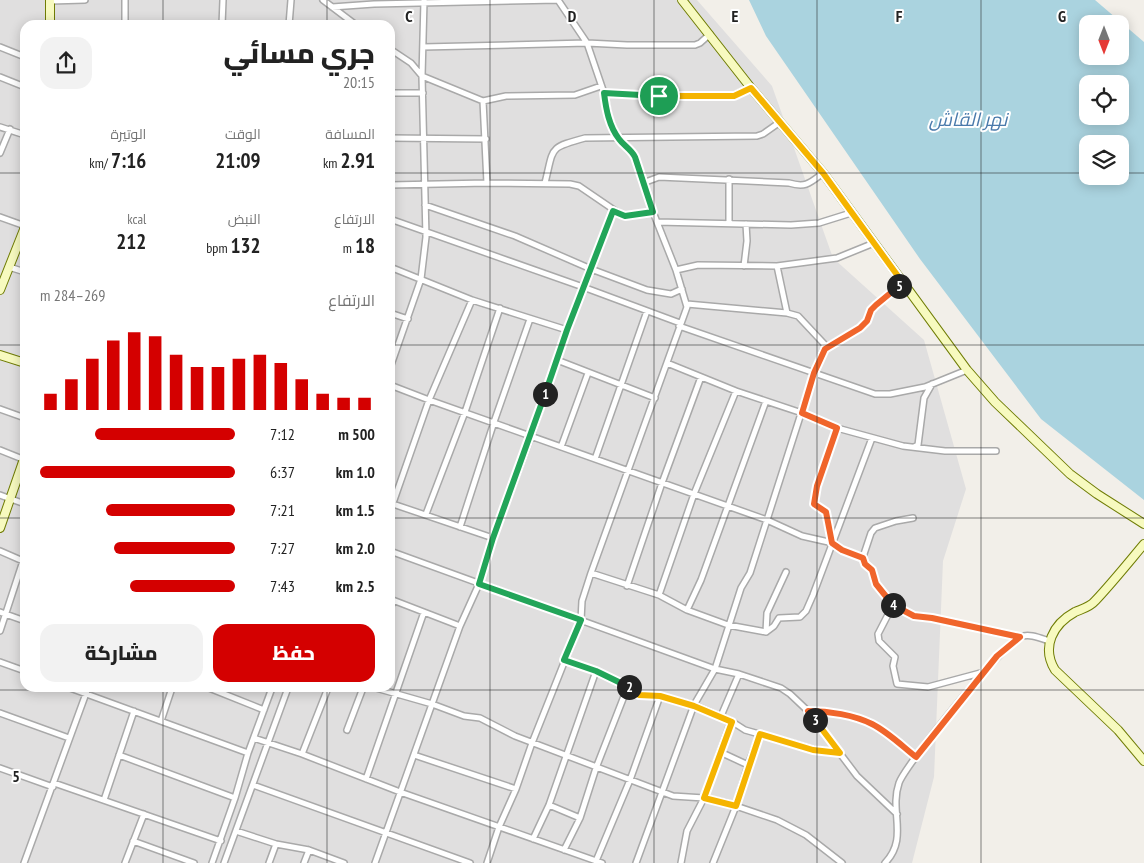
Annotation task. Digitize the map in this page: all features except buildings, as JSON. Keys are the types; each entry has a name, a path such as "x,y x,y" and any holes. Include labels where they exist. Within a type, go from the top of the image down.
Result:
{"main road":[{"path":"50,0 50,20"},
{"path":"682,0 751,88 823,173 967,370 995,402 1064,469 1097,494 1144,524"},
{"path":"0,290 20,239"},
{"path":"0,354 20,361"},
{"path":"0,528 20,470"},
{"path":"1144,544 1094,603 1062,621 1049,641 1049,656 1055,670 1112,725 1144,761"}],"street":[{"path":"50,0 85,0"},
{"path":"125,0 125,20"},
{"path":"222,20 223,0"},
{"path":"289,20 291,0"},
{"path":"323,0 349,20"},
{"path":"332,7 374,2 558,0 586,42 604,93 609,118 618,138 632,152 687,304 591,573 582,601 581,620 532,743 516,789 499,827 487,863"},
{"path":"395,351 421,279 427,232 422,76 424,1"},
{"path":"423,47 586,42 627,45 695,45 710,34"},
{"path":"0,54 1,48 20,55"},
{"path":"395,52 412,63 422,76 483,101 506,96 574,95 601,86"},
{"path":"0,77 20,84"},
{"path":"604,93 659,96 734,96 751,88"},
{"path":"395,93 423,93"},
{"path":"483,101 486,139 486,183"},
{"path":"545,183 553,153 557,147 591,137 757,136 780,122"},
{"path":"0,127 20,133"},
{"path":"0,153 10,129"},
{"path":"395,138 486,139"},
{"path":"643,183 659,177 729,179 790,183 799,186 809,184 823,173"},
{"path":"729,179 729,223"},
{"path":"395,184 574,184 613,211 625,216 653,212"},
{"path":"425,205 514,236 591,269 647,290 670,294 682,289"},
{"path":"375,863 460,626 479,584 493,538 531,436 567,330 613,211"},
{"path":"657,222 791,225 819,223 851,213"},
{"path":"0,217 20,224"},
{"path":"395,221 583,287 875,394 910,391 926,387 967,370"},
{"path":"744,266 747,241 746,224"},
{"path":"676,270 698,265 777,266 836,258 874,243"},
{"path":"777,266 787,313"},
{"path":"9,267 20,270"},
{"path":"395,269 472,300 567,330"},
{"path":"636,863 694,706 715,669 741,588 750,572 814,373 823,351 860,328 867,321 871,310 903,283"},
{"path":"395,492 429,400 472,300"},
{"path":"687,304 787,313 798,316 827,347"},
{"path":"426,514 465,412 500,308"},
{"path":"595,459 647,311"},
{"path":"395,315 408,319"},
{"path":"460,527 530,319"},
{"path":"557,360 655,398"},
{"path":"667,363 802,413 837,428 872,438 903,446 945,451 996,450"},
{"path":"561,447 588,373"},
{"path":"627,586 701,377"},
{"path":"914,447 918,445 924,398 932,383"},
{"path":"395,387 767,520 802,536 832,543 842,550 863,558"},
{"path":"659,596 694,494 736,390"},
{"path":"687,610 701,580 766,401"},
{"path":"0,409 20,416"},
{"path":"832,543 826,512 814,504 817,486 837,428"},
{"path":"591,573 659,596 687,610 728,626 766,632 774,626 779,618 800,617 813,595 872,438"},
{"path":"0,450 20,458"},
{"path":"0,495 20,502"},
{"path":"395,504 493,538"},
{"path":"914,518 896,521 875,528 871,533 863,558 865,564 872,570 876,584 893,605 914,616 1049,641"},
{"path":"0,551 20,559"},
{"path":"395,553 715,669 739,674 781,688 808,711 857,776 896,814"},
{"path":"0,631 3,613 20,571"},
{"path":"766,632 767,613 786,572"},
{"path":"395,601 460,626"},
{"path":"893,605 878,634 880,641 895,656 893,666 897,684 928,687 984,672"},
{"path":"366,779 397,695 424,612"},
{"path":"3,613 20,619"},
{"path":"885,863 894,852 897,842 896,814 899,782 916,757 997,656 1020,637"},
{"path":"564,660 596,671 628,686 639,695 660,696 721,716 745,730 813,750 840,753"},
{"path":"0,662 20,669"},
{"path":"533,839 549,805 596,671"},
{"path":"721,716 739,674"},
{"path":"564,850 580,818 596,768 628,686"},
{"path":"24,863 54,785 86,692"},
{"path":"91,692 134,711 248,753"},
{"path":"161,721 171,692"},
{"path":"219,692 264,710"},
{"path":"212,863 221,841 248,753 271,692"},
{"path":"224,863 287,692"},
{"path":"302,754 326,692"},
{"path":"347,730 361,692"},
{"path":"388,692 432,704 464,716 480,718 532,743 663,793 673,796 704,798 736,806 790,826 806,835 842,863"},
{"path":"254,738 599,862 660,696"},
{"path":"104,800 134,711"},
{"path":"808,711 830,713 864,721 878,728 916,757"},
{"path":"0,713 69,738"},
{"path":"681,863 687,831 704,798 732,722"},
{"path":"713,863 736,806 748,765 760,734"},
{"path":"720,752 748,765"},
{"path":"119,755 235,798"},
{"path":"414,755 516,789"},
{"path":"0,768 104,800 221,841"},
{"path":"253,785 470,863"},
{"path":"549,805 580,818"},
{"path":"124,863 144,814"},
{"path":"236,831 276,844 309,850 341,862"},
{"path":"133,841 194,863"},
{"path":"269,863 276,844"},
{"path":"304,863 309,850"}],"shaded area":[{"path":"0,0 697,0 772,86 833,258 924,340 966,489 943,561 934,777 912,863 0,863"}],"water":[{"name":"نهر القاش","path":"749,0 1095,0 1112,15 1079,15 1079,65 1129,65 1129,29 1144,42 1144,500 1041,419 920,259 766,36"}],"route":[{"path":"751,88 823,173 903,283 871,310 870,317 860,328 823,351 802,413 837,428 817,486 814,504 826,512 832,543 842,550 863,558 865,564 872,570 876,584 886,598 903,611 914,616 932,618 1020,637 1014,640 997,656 916,757 872,724 848,716 808,711 840,753 813,750 760,734 748,765 736,806 704,798 732,722 694,706 660,696 639,695 628,686 596,671 564,660 581,620 479,584 493,538 531,436 567,330 613,211 625,216 653,212 635,157 618,138 609,118 604,93 659,96 734,96 751,88"}]}
